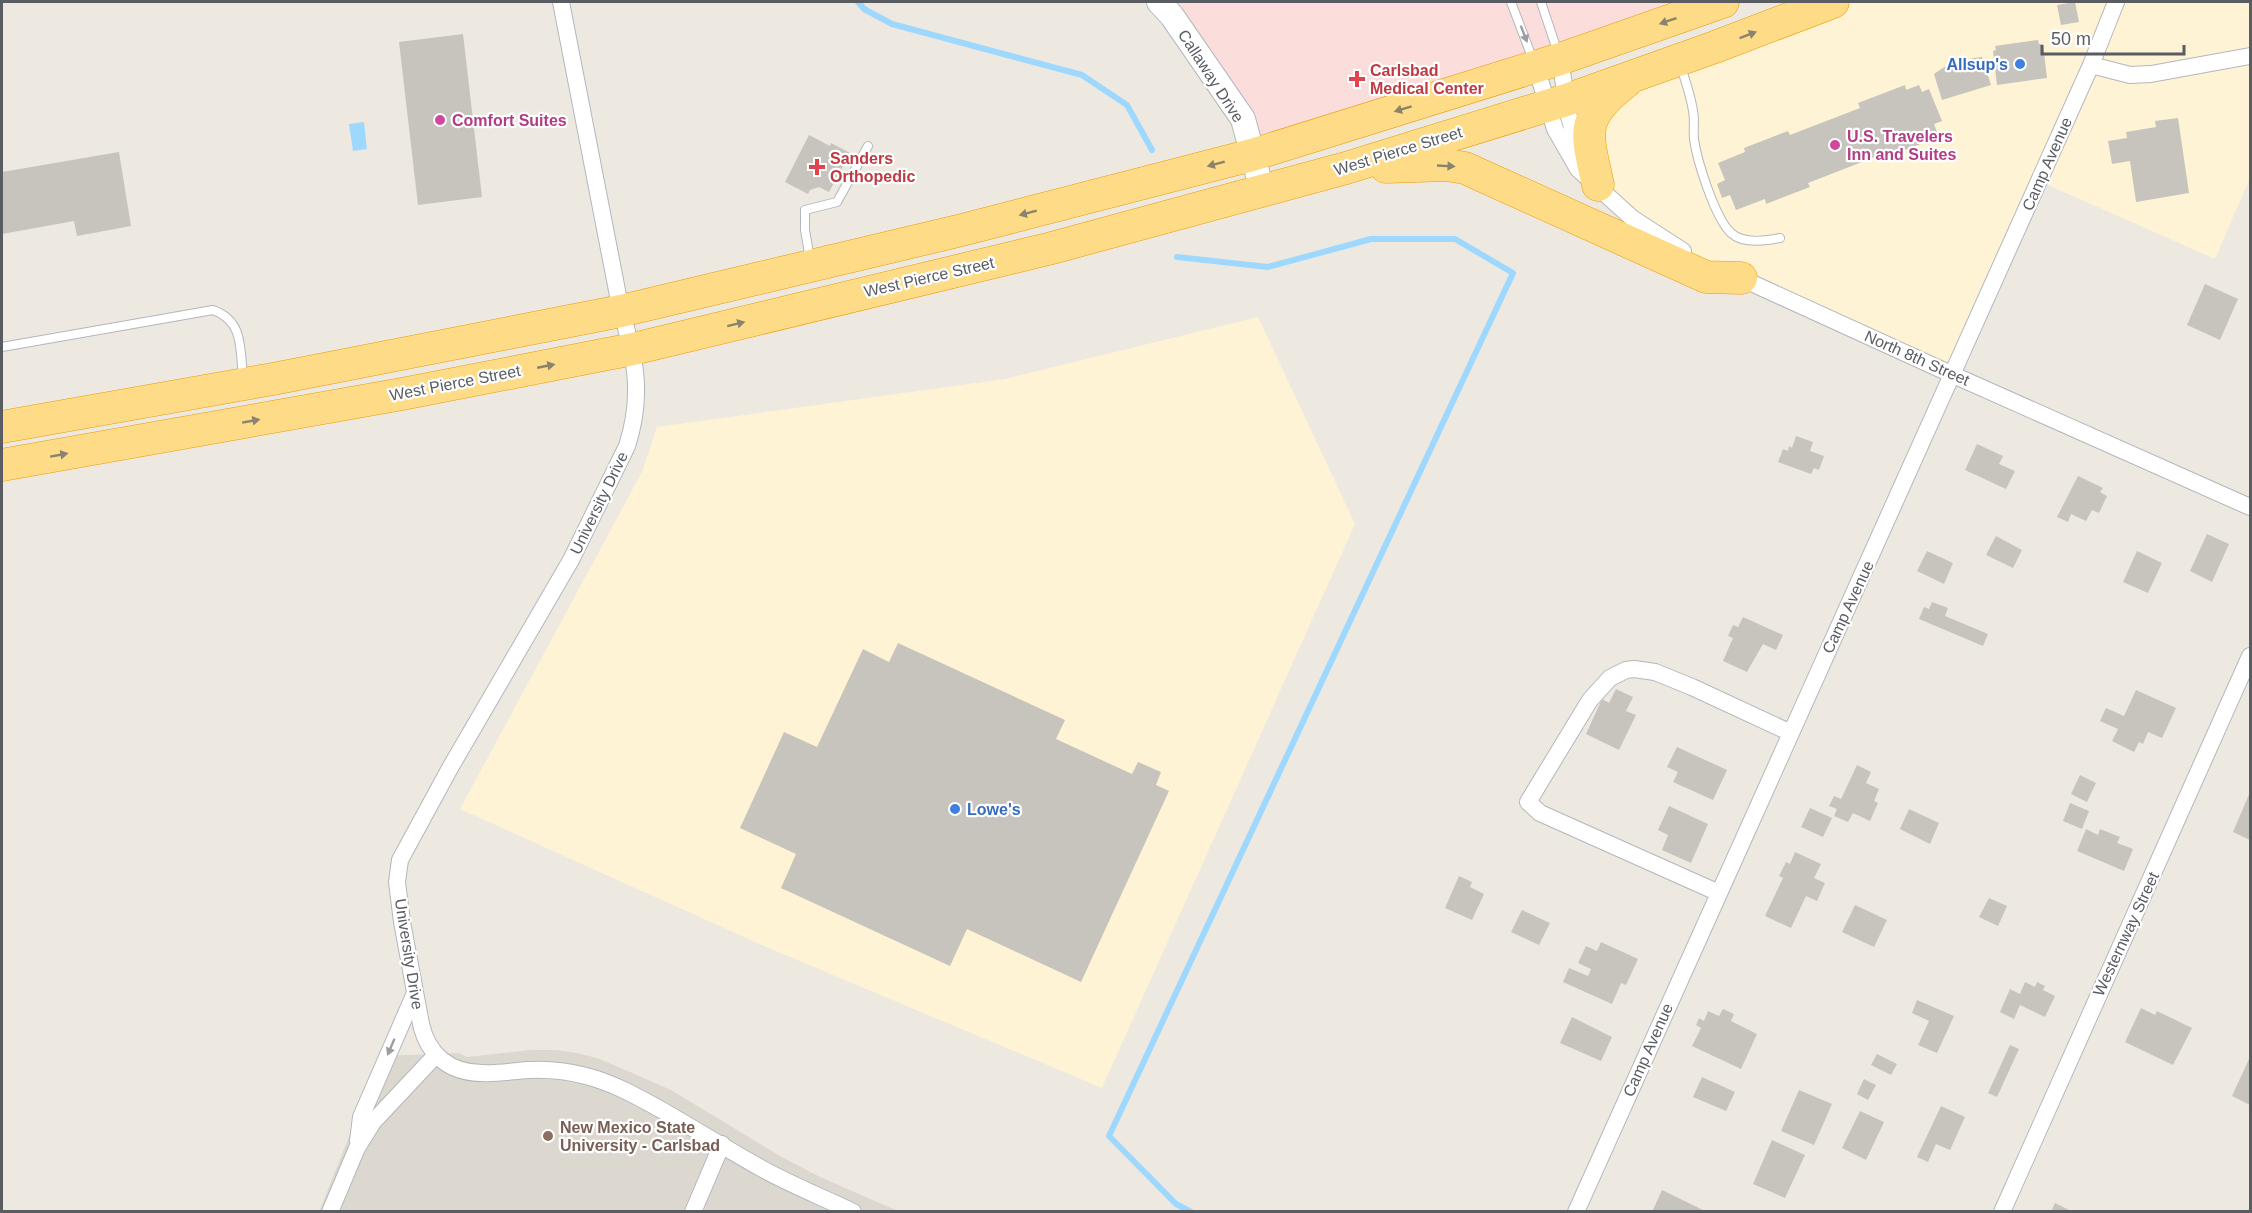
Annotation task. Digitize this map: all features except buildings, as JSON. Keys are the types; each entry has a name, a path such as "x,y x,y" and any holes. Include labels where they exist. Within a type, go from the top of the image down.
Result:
{"highway":[{"path":"2,427 244,384 621,311 962,230 1252,155 1548,63 1723,2"},
{"name":"West Pierce Street","path":"2,465 390,396 633,349 1052,248 1346,168 1557,103 1680,60 1833,2"},
{"path":"1598,185 1588,145 1588,131 1601,104 1634,76"},
{"path":"1346,168 1429,165 1465,168 1706,278 1741,278"}],"street":[{"name":"University Drive","path":"435,1056 424,1038 402,922 397,882 400,860 450,768 571,560 627,446 636,406 633,349 621,311 561,2"},
{"name":"Callaway Drive","path":"1159,2 1172,16 1243,119 1262,190"},
{"name":"Camp Avenue","path":"1576,1212 2091,66 2116,2"},
{"path":"2091,66 2130,75 2151,74 2250,56"},
{"name":"North 8th Street","path":"1548,63 1557,103"},
{"name":"North 8th Street","path":"1548,63 1557,103 1555,129 1569,157 1578,169 1632,218 1663,240 1951,374 2250,507"},
{"name":"Westernway Street","path":"2002,1212 2250,656"},
{"path":"1719,893 1540,813 1528,802 1532,793 1590,700 1610,678 1626,670 1655,672 1791,733"},
{"path":"357,1148 361,1117 415,993"},
{"path":"330,1212 357,1148 373,1122 435,1056 466,1071 482,1073 531,1070 586,1076 635,1095 790,1183 853,1212"},
{"path":"693,1212 722,1144"}],"lane":[{"path":"1511,2 1548,63"},
{"path":"1540,2 1548,63"},
{"path":"1680,60 1693,111 1694,139 1706,183 1723,221 1732,234 1746,239 1763,241 1780,238"},
{"path":"812,266 805,230 805,210 837,202 868,146"},
{"path":"2,347 213,310 226,314 236,327 244,384"}],"shaded area":[{"name":"Carlsbad Medical Center","path":"1159,2 1718,2 1252,155"},
{"path":"1833,2 2250,2 2250,178 2215,259 2039,181 1951,374 1683,251 1616,204 1593,117 1601,104"},
{"path":"1258,317 1355,524 1102,1088 764,946 460,809 642,472 657,427 1005,379"},
{"name":"New Mexico State University - Carlsbad","path":"531,1050 577,1053 597,1058 630,1072 671,1090 780,1156 818,1176 898,1211 319,1212 381,1056 459,1053 467,1057"}],"water":[{"path":"364,122 367,149 353,151 349,124"}],"waterway":[{"path":"858,2 864,9 892,24 1082,75 1127,105 1152,150"},
{"path":"1177,257 1268,267 1371,239 1455,239 1513,273 1109,1136 1176,1204 1191,1212"}],"place":[{"name":"Allsup's","path":"2020,64"},
{"name":"Carlsbad Medical Center","path":"1357,79"},
{"name":"Comfort Suites","path":"440,120"},
{"name":"U.S. Travelers Inn and Suites","path":"1835,145"},
{"name":"Sanders Orthopedic","path":"817,167"},
{"name":"Lowe's","path":"955,809"},
{"name":"New Mexico State University - Carlsbad","path":"548,1136"}]}
